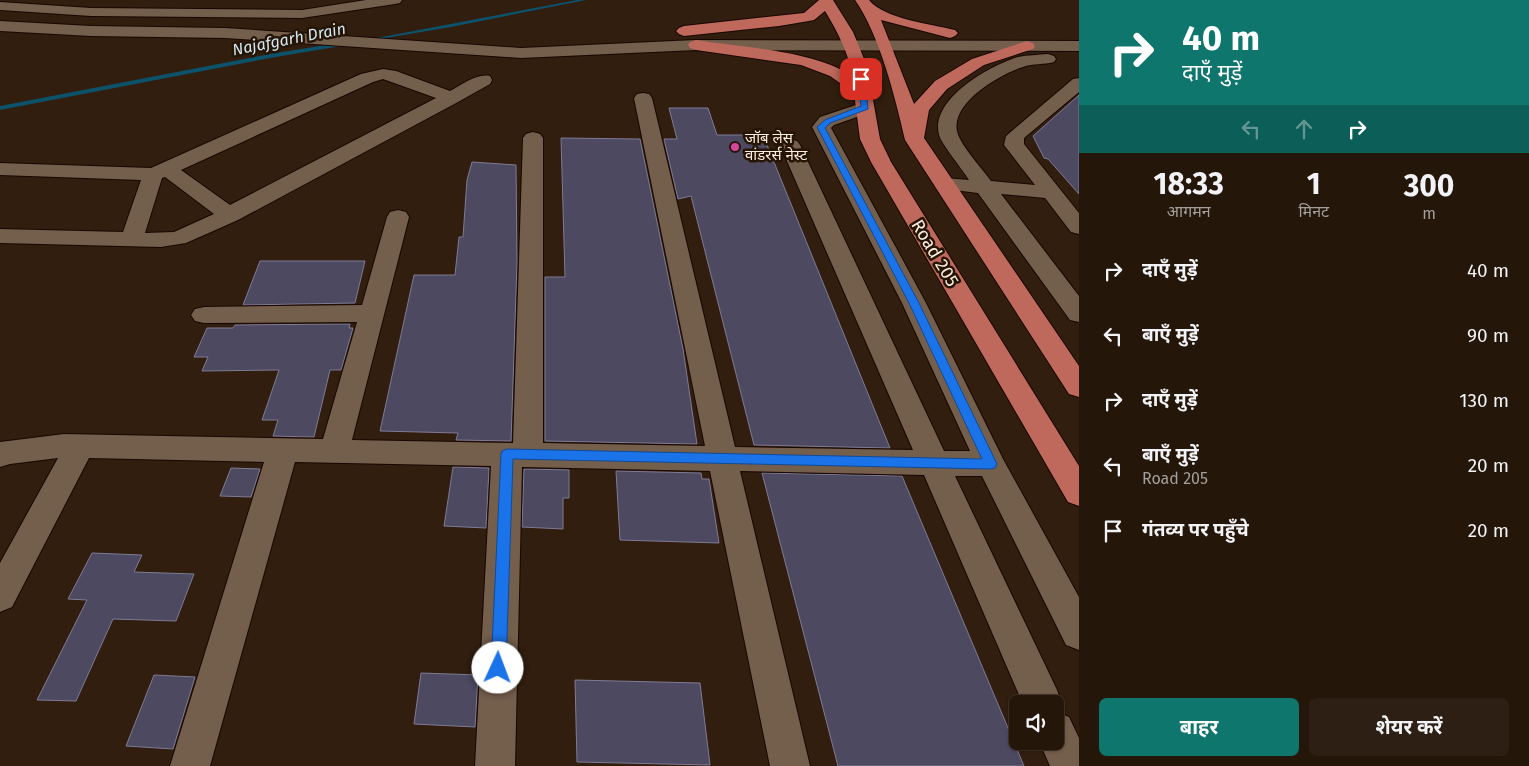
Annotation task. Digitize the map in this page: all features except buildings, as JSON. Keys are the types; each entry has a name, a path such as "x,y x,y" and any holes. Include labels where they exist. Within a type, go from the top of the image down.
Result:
{"main road":[{"path":"684,31 779,22 809,17 826,0"},
{"name":"Road 205","path":"826,0 848,38 858,66 870,139 880,162 1079,493"},
{"path":"865,4 906,23 950,33"},
{"path":"865,4 882,39 905,98 915,140 1079,387"},
{"path":"696,45 804,61 836,72 864,100"},
{"path":"915,140 920,109 941,85 978,62 1027,46"}],"street":[{"path":"118,0 141,2 189,0"},
{"path":"0,6 91,12 302,14 395,0"},
{"path":"0,14 110,20 245,20 471,35"},
{"path":"0,26 91,31 225,33 421,48 529,53 848,38"},
{"path":"545,37 684,31 1027,46 1079,46"},
{"path":"882,39 950,33 1079,33"},
{"path":"1079,58 1023,61 994,72 961,98 948,120 949,136 1079,314"},
{"path":"0,169 160,172 376,75 390,75 452,98"},
{"path":"0,236 132,239 178,238 230,215 484,80"},
{"path":"1079,83 1015,136 1014,145 1079,227"},
{"path":"643,98 790,766"},
{"path":"864,100 827,121 821,127 914,303 991,464 1079,633"},
{"path":"495,766 518,454 533,138"},
{"path":"790,145 1038,695"},
{"path":"160,172 230,215"},
{"path":"132,239 160,172"},
{"path":"945,184 986,189 1050,192"},
{"path":"334,451 398,217"},
{"path":"204,314 372,313"},
{"path":"0,455 7,452 54,447 80,447 991,464"},
{"path":"0,596 80,447"},
{"path":"190,766 283,450"},
{"path":"1064,750 1071,766"}],"waterway":[{"name":"Najafgarh Drain","path":"368,40 584,0"},
{"name":"Najafgarh Drain","path":"0,108 270,56 345,44"}],"place":[{"name":"जॉब लेस वांडरर्स नेस्ट","path":"735,147"}],"route":[{"path":"498,668 507,454 991,464 914,303 821,127 827,121 865,108 861,79"}]}
